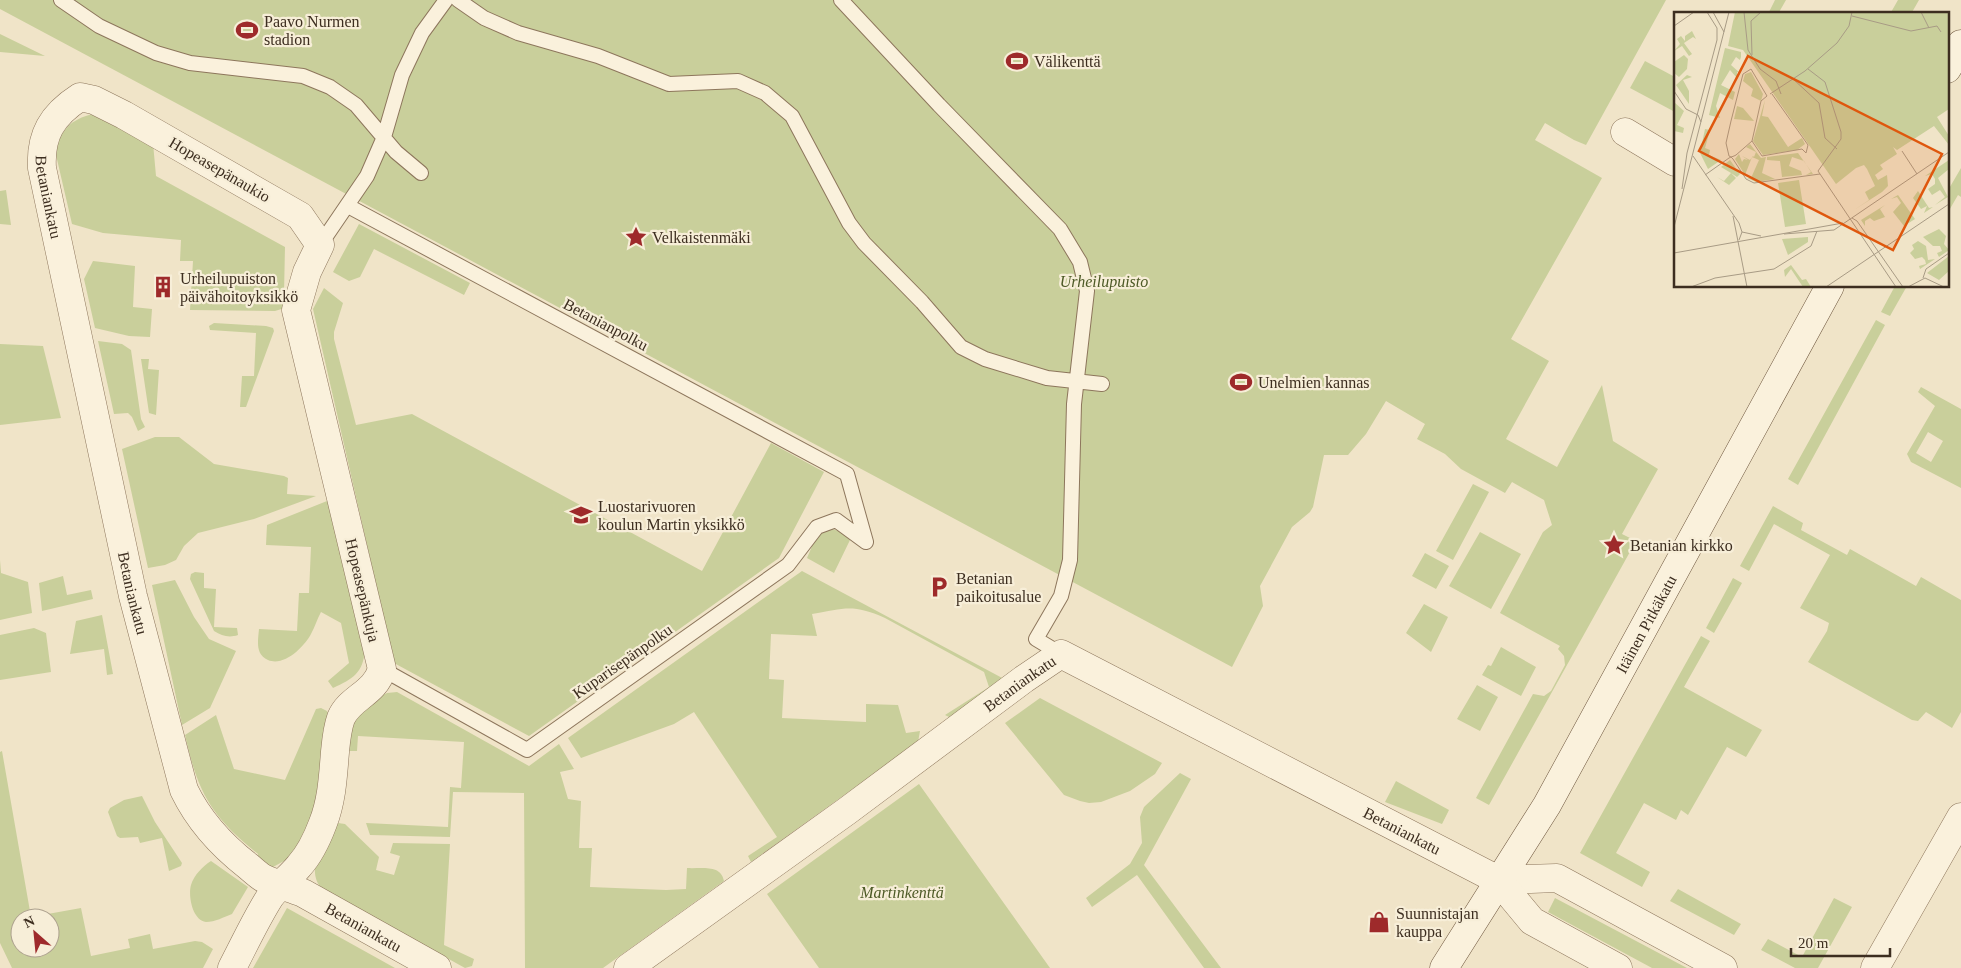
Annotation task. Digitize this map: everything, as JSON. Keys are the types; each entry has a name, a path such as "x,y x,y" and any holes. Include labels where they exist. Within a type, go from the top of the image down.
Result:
{"street":[{"path":"1948,67 1961,44"},
{"name":"Hopeasepänaukio","path":"80,97 94,100 124,115 300,216 320,246"},
{"name":"Betaniankatu","path":"80,97 57,116 46,133 41,152 42,168 133,596 170,743 184,790 192,808 212,834 237,858 263,878 303,893 437,968"},
{"path":"1625,132 1674,161"},
{"name":"Hopeasepänkuja","path":"320,246 307,272 296,310 382,669"},
{"name":"Itäinen Pitkäkatu","path":"1442,964 1547,805 1829,288"},
{"name":"Betaniankatu","path":"628,968 1061,654 1498,880 1532,921 1618,968"},
{"path":"232,968 271,897 311,850 324,822 331,798 338,730 342,716 354,702 373,687 382,669"},
{"path":"1875,968 1961,817"},
{"name":"Betaniankatu","path":"1498,880 1557,878 1723,968"}],"lane":[{"path":"60,0 99,26 156,52 190,62 303,76 330,87 356,105 396,152 421,172"},
{"path":"320,246 367,176 384,137 402,76 422,33 446,0"},
{"path":"458,0 484,18 518,33 598,56 670,84 738,81 765,93 792,116 849,223 864,243 922,302 961,347 985,359 1047,378 1102,384"},
{"path":"841,0 939,105 1060,229 1080,262 1087,291 1074,404 1070,560 1061,596 1036,639 1061,654"},
{"name":"Betanianpolku","path":"348,206 847,474 866,542"},
{"name":"Kuparisepänpolku","path":"382,669 527,750 788,564 817,527 836,520 866,542"}],"green space":[{"name":"Urheilupuisto","path":"0,0 1666,0 1586,145 1545,123 1535,140 1602,178 1511,339 1549,361 1506,439 1557,467 1602,385 1613,441 1658,469 1622,534 1636,541 1489,805 1476,798 1533,694 1544,696 1551,691 1565,665 1564,656 1558,649 1560,646 1500,613 1543,532 1552,525 1544,500 1512,482 1505,493 1461,469 1445,454 1417,439 1425,424 1386,401 1366,434 1348,455 1324,455 1313,507 1310,512 1292,527 1260,586 1263,606 1232,667 0,9"},
{"path":"1775,0 1786,0 1779,12 1769,12"},
{"path":"1898,0 1919,0 1912,12 1891,12"},
{"path":"0,34 45,56 0,52"},
{"path":"1645,61 1674,76 1674,111 1630,88"},
{"path":"93,114 153,143 156,176 285,247 284,294 288,307 275,311 190,310 193,261 180,261 181,240 103,233 72,224 56,155 57,147 67,127 78,119"},
{"path":"1961,168 1961,197 1958,195 1948,212 1948,190"},
{"path":"6,190 11,225 0,224 0,191"},
{"path":"359,224 470,283 464,295 374,249 360,277 349,281 333,272"},
{"path":"93,261 135,266 133,307 152,309 150,337 129,336 95,328 84,279"},
{"path":"324,288 343,303 334,332 334,339 356,425 412,414 702,571 771,443 824,472 779,558 529,736 394,663 313,309"},
{"path":"1894,288 1906,288 1890,316 1881,312"},
{"path":"1876,320 1885,325 1798,485 1788,479"},
{"path":"214,323 273,328 274,331 246,407 240,407 242,376 254,376 256,333 210,330 209,326"},
{"path":"98,341 122,344 131,350 141,419 145,427 138,431 132,417 128,413 114,414"},
{"path":"0,344 43,346 61,418 0,425"},
{"path":"141,359 149,359 148,369 159,370 156,415 149,413"},
{"path":"1921,387 1961,409 1961,488 1911,462 1907,454 1935,406 1918,392","holes":["1928,432 1943,441 1931,462 1916,453"]},
{"path":"155,437 179,437 214,464 284,476 288,478 287,494 316,496 254,519 198,533 184,546 176,560 165,565 148,568 122,449"},
{"path":"1473,484 1489,492 1453,560 1436,551"},
{"path":"332,499 365,650 362,664 356,674 346,682 333,688 328,681 349,663 341,623 321,612 304,645 280,661 268,660 264,657 259,651 258,642 259,629 297,631 299,593 309,593 311,547 266,545 267,525"},
{"path":"1773,506 1803,523 1801,530 1847,555 1850,549 1916,586 1921,577 1961,600 1961,712 1952,728 1926,712 1918,721 1912,720 1808,662 1827,631 1829,623 1800,608 1830,555 1774,524 1749,571 1740,566"},
{"path":"829,528 845,533 850,540 834,573 807,558 816,537"},
{"path":"1480,532 1521,554 1491,609 1449,586"},
{"path":"1425,553 1449,566 1436,589 1412,576"},
{"path":"0,560 1,573 28,582 32,613 0,620"},
{"path":"802,571 1006,680 951,718 945,715 989,687 984,672 885,618 857,609 841,609 812,614 817,636 771,634 769,679 784,680 782,718 866,722 866,704 898,705 906,733 920,731 918,742 751,862 748,856 777,837 694,712 674,724 581,758 568,738"},
{"path":"195,572 204,573 204,588 216,589 214,627 237,628 238,635 226,636 214,631 190,579 191,574"},
{"path":"63,576 67,595 91,590 93,599 42,611 39,583"},
{"path":"1733,578 1742,583 1714,633 1706,628"},
{"path":"175,580 194,617 209,639 236,651 210,708 182,725 152,585"},
{"path":"1424,604 1448,617 1431,652 1406,633"},
{"path":"102,615 113,674 107,675 104,649 70,654 76,621"},
{"path":"34,628 46,633 51,672 0,680 0,635"},
{"path":"1701,636 1710,641 1684,687 1762,730 1746,757 1727,747 1688,815 1681,810 1676,820 1644,803 1616,853 1650,872 1642,887 1580,853"},
{"path":"1501,647 1536,667 1521,696 1482,675 1488,665 1491,666"},
{"path":"1477,685 1498,697 1480,731 1457,719"},
{"path":"397,692 529,766 559,744 574,769 560,772 568,799 581,801 579,848 592,848 590,887 686,889 687,868 715,870 719,872 724,881 603,968 525,968 524,793 453,792 450,837 370,835 366,823 448,827 450,787 461,788 464,742 358,736 357,751 343,751 348,727 377,698 387,693"},
{"path":"1040,698 1162,763 1155,774 1130,791 1101,802 1089,803 1064,795 1005,723"},
{"path":"321,708 327,711 330,718 320,800 295,855 268,868 258,858 258,854 242,841 218,816 209,803 195,773 185,735 216,715 234,769 285,780 316,709"},
{"path":"2,751 29,908 10,908 10,958 60,958 60,912 81,908 91,956 130,948 128,939 150,934 153,949 195,941 202,942 213,949 203,968 12,968 0,943 0,752"},
{"path":"1180,773 1191,779 1144,865 1221,968 1204,968 1137,875 1092,907 1086,898 1130,864 1142,843 1140,817 1144,807"},
{"path":"1396,781 1449,810 1442,824 1385,802"},
{"name":"Martinkenttä","path":"919,784 1050,968 819,968 767,894"},
{"path":"142,796 155,822 182,863 181,866 169,871 162,838 140,843 138,837 120,838 117,836 108,812 110,808 124,800"},
{"path":"338,823 345,824 379,857 376,870 394,875 400,856 390,853 393,843 450,844 444,945 474,959 472,966 465,968 322,889 317,882 315,866 331,826"},
{"path":"211,861 248,887 232,914 206,922 197,917 194,912 190,889 192,881 197,874"},
{"path":"1678,889 1741,924 1734,935 1670,901"},
{"path":"1555,898 1687,968 1652,968 1548,912"},
{"path":"1834,898 1852,907 1818,968 1795,968 1761,950 1768,939 1802,957"},
{"path":"287,908 395,968 253,968"}],"place":[{"name":"Paavo Nurmen stadion","path":"247,30"},
{"name":"Välikenttä","path":"1017,61"},
{"name":"Velkaistenmäki","path":"636,237"},
{"name":"Urheilupuiston päivähoitoyksikkö","path":"163,287"},
{"name":"Unelmien kannas","path":"1241,382"},
{"name":"Luostarivuoren koulun Martin yksikkö","path":"581,515"},
{"name":"Betanian kirkko","path":"1614,545"},
{"name":"Betanian paikoitusalue","path":"939,587"},
{"name":"Suunnistajan kauppa","path":"1379,922"}]}
